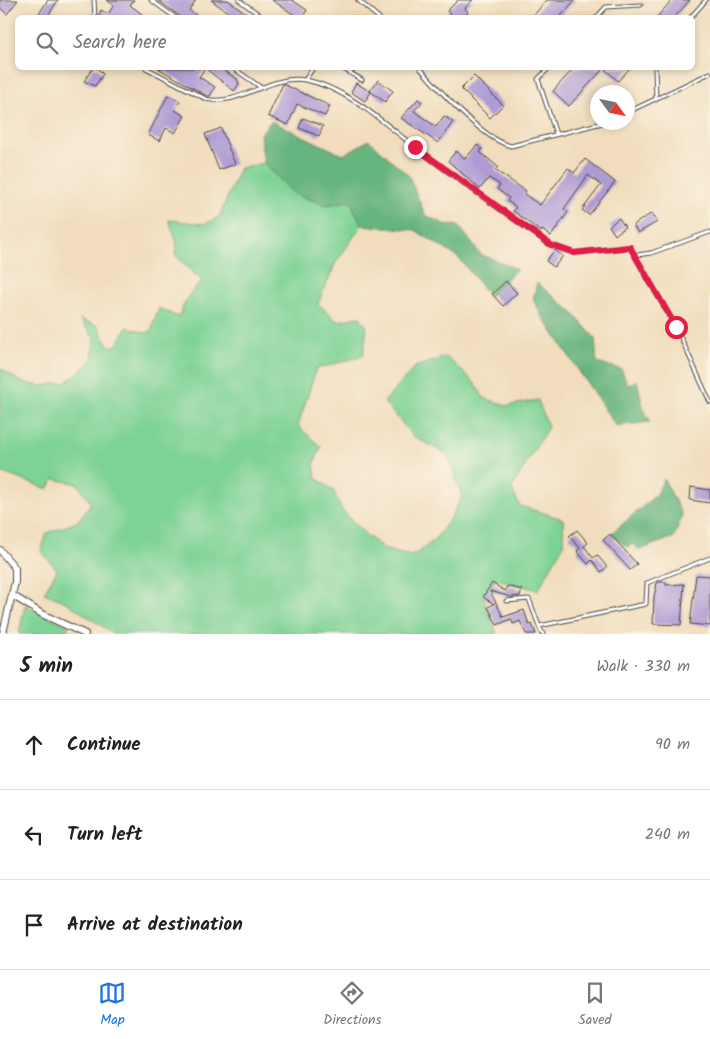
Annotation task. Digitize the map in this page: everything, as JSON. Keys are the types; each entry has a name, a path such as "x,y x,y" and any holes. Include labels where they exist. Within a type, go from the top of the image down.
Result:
{"street":[{"path":"0,550 15,568 12,596 2,634"},
{"path":"12,596 42,614 85,634"}],"lane":[{"path":"94,0 95,15"},
{"path":"151,0 172,15"},
{"path":"239,0 260,15"},
{"path":"358,0 376,15"},
{"path":"693,15 706,0"},
{"path":"599,15 606,7 641,5"},
{"path":"150,70 206,99 215,101 229,100 260,87 278,82 305,80 353,101 377,116 415,147 551,245 574,253 630,247 637,255 676,327 710,402"},
{"path":"236,70 260,87"},
{"path":"305,80 312,70"},
{"path":"345,70 362,80"},
{"path":"422,70 438,90 498,143 511,146 590,126"},
{"path":"547,70 538,79 556,134"},
{"path":"655,70 656,100"},
{"path":"635,109 710,73"},
{"path":"637,255 651,253 710,232"},
{"path":"539,626 646,604 647,583 710,558"},
{"path":"506,601 529,599 543,634"}],"green space":[{"path":"271,121 343,155 369,140 409,176 425,215 444,224 459,226 480,254 517,269 489,296 459,258 415,230 362,225 350,201 325,205 294,194 264,163 260,134"},
{"path":"264,163 295,194 325,205 350,200 362,225 336,262 318,304 337,321 360,317 367,327 363,356 316,369 298,426 321,447 314,464 316,478 333,490 342,510 366,535 386,550 412,556 436,538 462,496 448,455 414,437 384,402 415,367 446,357 474,382 484,398 507,406 538,400 548,427 511,489 520,506 563,519 564,544 538,590 496,579 483,597 497,634 114,634 66,602 44,593 57,570 41,551 47,533 77,522 91,503 78,484 54,479 48,489 0,472 0,368 21,382 41,386 67,382 92,361 94,338 80,319 98,326 109,346 116,346 127,327 146,333 151,331 159,308 178,317 189,295 202,281 175,255 177,243 169,220 205,224 219,217 240,168"},
{"path":"537,283 571,311 595,338 597,363 621,369 628,385 637,380 643,407 650,422 616,426 542,316 533,299"},
{"path":"664,479 682,515 674,537 639,550 633,544 627,547 611,534 655,496"},
{"path":"25,605 68,626 66,634 19,634"}],"building":[{"path":"0,0 18,0 7,14 0,8"},
{"path":"48,0 58,0 49,15 38,15"},
{"path":"107,0 134,0 130,5 143,15 99,15 101,10 108,14 114,5"},
{"path":"158,0 196,0 189,10 196,15 178,15"},
{"path":"211,0 228,0 249,15 232,15"},
{"path":"272,0 292,0 307,10 304,15 294,15"},
{"path":"458,0 473,0 465,8 468,12 466,15 451,15 447,11"},
{"path":"547,0 575,0 562,15 534,15"},
{"path":"672,0 690,0 677,15 659,15"},
{"path":"92,70 99,70 103,74 95,86 84,81"},
{"path":"162,70 204,70 199,77 215,87 210,96"},
{"path":"208,70 223,70 237,79 239,84 234,91"},
{"path":"572,70 602,70 569,106 553,91"},
{"path":"606,70 628,70 618,81"},
{"path":"474,76 503,105 490,118 461,89"},
{"path":"378,80 393,91 385,102 370,91"},
{"path":"356,83 371,92 365,101 351,92"},
{"path":"283,84 330,106 325,116 297,104 288,125 268,116"},
{"path":"168,95 180,101 175,110 185,116 175,133 166,128 160,141 148,135"},
{"path":"418,99 422,102 414,111 436,127 444,116 453,122 438,143 401,118"},
{"path":"303,118 323,126 319,136 299,128"},
{"path":"221,128 235,164 219,170 205,134"},
{"path":"477,145 482,149 480,152 498,167 495,170 526,191 524,194 540,205 568,168 574,173 585,159 615,182 589,215 582,210 601,185 588,175 564,209 568,212 551,236 542,230 541,232 513,211 516,207 507,201 509,198 497,189 500,185 489,178 480,189 448,161 456,151 465,159"},
{"path":"652,213 657,222 638,233 633,225"},
{"path":"619,218 625,227 615,235 609,226"},
{"path":"555,250 563,256 554,267 546,261"},
{"path":"506,281 517,293 503,306 492,294"},
{"path":"691,487 710,490 710,503 690,500"},
{"path":"577,530 588,543 584,546 593,558 597,555 607,567 601,572 592,560 588,564 577,551 580,548 569,536"},
{"path":"610,534 637,564 630,570 603,540"},
{"path":"696,575 710,576 710,626 690,624"},
{"path":"666,582 666,585 684,584 681,625 653,624 654,597 657,583"},
{"path":"492,583 505,591 507,586 522,590 520,596 511,597 490,591 503,617 524,610 529,625 532,624 536,634 526,634 520,621 513,624 511,619 497,625 488,607 494,604 483,597"}],"route":[{"path":"415,147 551,245 574,253 630,247 637,255 676,327"}]}
